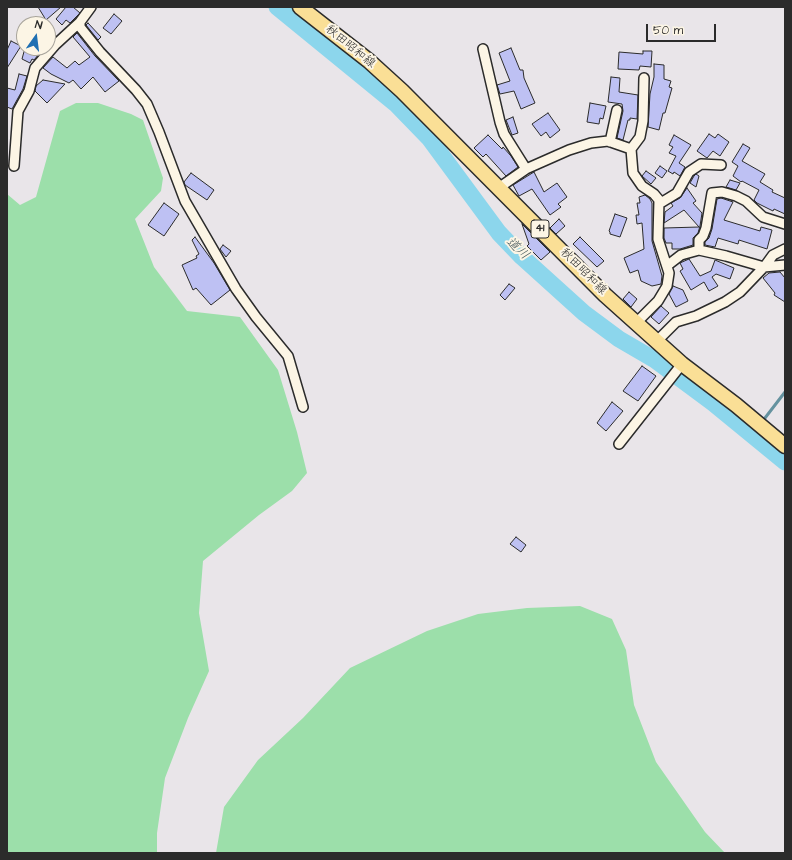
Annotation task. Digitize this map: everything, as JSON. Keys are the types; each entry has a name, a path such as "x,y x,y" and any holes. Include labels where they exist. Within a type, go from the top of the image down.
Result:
{"main road":[{"name":"秋田昭和線","path":"300,7 369,61 402,91 606,295 636,323 682,364 736,405 785,446"}],"street":[{"path":"14,166 18,111 29,91 35,68 55,45 80,22 91,7"},
{"path":"80,22 80,27 100,52 136,90 147,104 160,132 185,201 236,289 256,318 288,356 303,407"},
{"path":"482,49 504,134 526,169"},
{"path":"636,323 658,301 667,286 669,273 668,265 658,239 659,200 654,194 642,186 633,173 631,149 640,137 643,121 644,78"},
{"path":"610,142 617,110"},
{"path":"500,188 526,169 591,142 610,142 631,149"},
{"path":"659,204 677,193 689,172 701,164 721,165"},
{"path":"699,250 699,240 703,236 706,228 712,193 722,192 736,196 746,201 763,217 785,224"},
{"path":"657,341 676,322 696,316 725,302 740,292 764,267 773,255 785,249"},
{"path":"668,265 681,255 699,250 764,267 785,265"},
{"path":"619,444 682,364"}],"green space":[{"path":"76,103 98,103 131,114 143,120 163,178 161,191 135,219 154,267 187,311 240,317 278,370 297,432 307,473 292,491 259,515 203,561 199,613 209,671 188,718 165,778 157,833 157,853 7,853 7,194 20,205 36,197 60,111"},
{"path":"580,606 612,619 626,650 634,705 656,762 705,832 725,853 216,853 224,807 258,760 303,718 350,668 427,631 478,614 527,608"}],"building":[{"path":"38,7 61,7 51,16 44,16"},
{"path":"66,7 73,7 80,13 70,23 66,20 62,25 56,19"},
{"path":"114,14 122,21 111,34 103,28"},
{"path":"88,23 101,37 98,40 86,25"},
{"path":"77,33 95,56 119,81 105,92 93,77 81,89 73,80 69,83 43,68 53,57 67,68 75,61 79,65 90,57 73,37"},
{"path":"11,41 16,44 16,54 7,68 7,50"},
{"path":"511,48 520,70 523,70 524,78 535,103 521,109 514,91 500,94 497,85 510,81 499,53"},
{"path":"643,51 652,51 651,67 640,66 639,70 618,69 619,52 643,54"},
{"path":"23,56 37,56 34,60 32,59 30,63 22,59"},
{"path":"654,64 664,65 664,79 671,81 669,87 672,88 665,113 663,113 659,130 648,127 650,94 654,77"},
{"path":"19,74 27,76 23,89 12,109 7,107 7,88 15,90"},
{"path":"611,77 620,78 619,92 638,95 637,119 630,118 630,120 628,120 623,140 617,138 623,111 622,104 608,102"},
{"path":"43,80 65,84 47,103 35,91 36,86"},
{"path":"590,103 606,106 603,119 600,118 599,124 587,122"},
{"path":"548,113 560,130 550,138 546,132 541,136 532,124"},
{"path":"513,117 518,133 512,135 506,120"},
{"path":"709,134 715,138 718,134 729,142 720,156 713,151 707,158 697,151"},
{"path":"488,135 502,149 503,147 518,167 506,176 486,154 483,157 474,148"},
{"path":"674,135 691,145 679,163 685,167 680,176 674,172 673,174 668,171 676,156 669,153 673,147 669,145"},
{"path":"743,144 750,148 742,161 765,174 760,182 773,190 772,192 785,198 785,214 774,209 773,211 757,203 754,200 759,190 742,181 741,182 733,176 738,166 732,162"},
{"path":"660,166 667,171 662,178 655,173"},
{"path":"646,171 656,178 651,184 642,176"},
{"path":"534,172 544,192 557,183 567,197 558,204 561,207 550,215 532,189 519,196 513,185"},
{"path":"191,173 214,190 207,200 185,185 184,182"},
{"path":"696,174 699,176 696,187 690,183"},
{"path":"730,180 740,183 736,190 726,187"},
{"path":"687,188 696,201 693,203 702,213 700,226 698,233 693,238 693,245 680,249 672,249 672,243 666,243 664,238 664,228 699,227 684,210 664,223 665,212 673,206 671,203 680,198"},
{"path":"645,195 652,203 652,241 662,276 661,284 652,286 641,281 638,270 630,273 624,258 644,249 642,223 637,224 636,215 639,215 637,203 640,203 639,197"},
{"path":"721,198 733,202 724,220 760,231 761,227 772,230 767,249 739,240 738,244 718,238 715,247 705,245 705,242 709,238 712,229 717,199"},
{"path":"164,203 179,214 164,236 148,225"},
{"path":"615,214 627,218 620,237 610,234 609,231"},
{"path":"559,219 565,226 556,234 550,228"},
{"path":"522,224 550,252 541,260 527,246 529,244"},
{"path":"195,237 214,263 230,290 211,305 196,288 193,290 182,265 197,258 196,256 199,254 192,240"},
{"path":"580,237 604,261 597,267 573,244"},
{"path":"223,245 231,251 226,257 220,249"},
{"path":"689,259 700,276 711,271 715,260 734,268 730,279 716,274 712,277 718,286 709,291 704,282 691,290 680,271 683,269 680,263"},
{"path":"780,272 785,278 785,302 774,295 775,293 763,278 769,273"},
{"path":"509,284 515,288 505,300 500,295"},
{"path":"673,286 683,290 688,301 676,307 669,294"},
{"path":"629,292 637,299 631,307 623,299"},
{"path":"661,306 669,313 659,324 651,317"},
{"path":"642,366 656,376 638,401 623,391"},
{"path":"612,402 623,411 606,431 597,423"},
{"path":"516,537 526,545 521,552 510,544"}],"waterway":[{"name":"道川","path":"277,7 397,105 429,138 499,233 522,257 584,313 619,339 655,360 713,403 785,462"},
{"path":"765,418 785,392"},
{"name":"道川","path":"750,434 753,430"}]}
